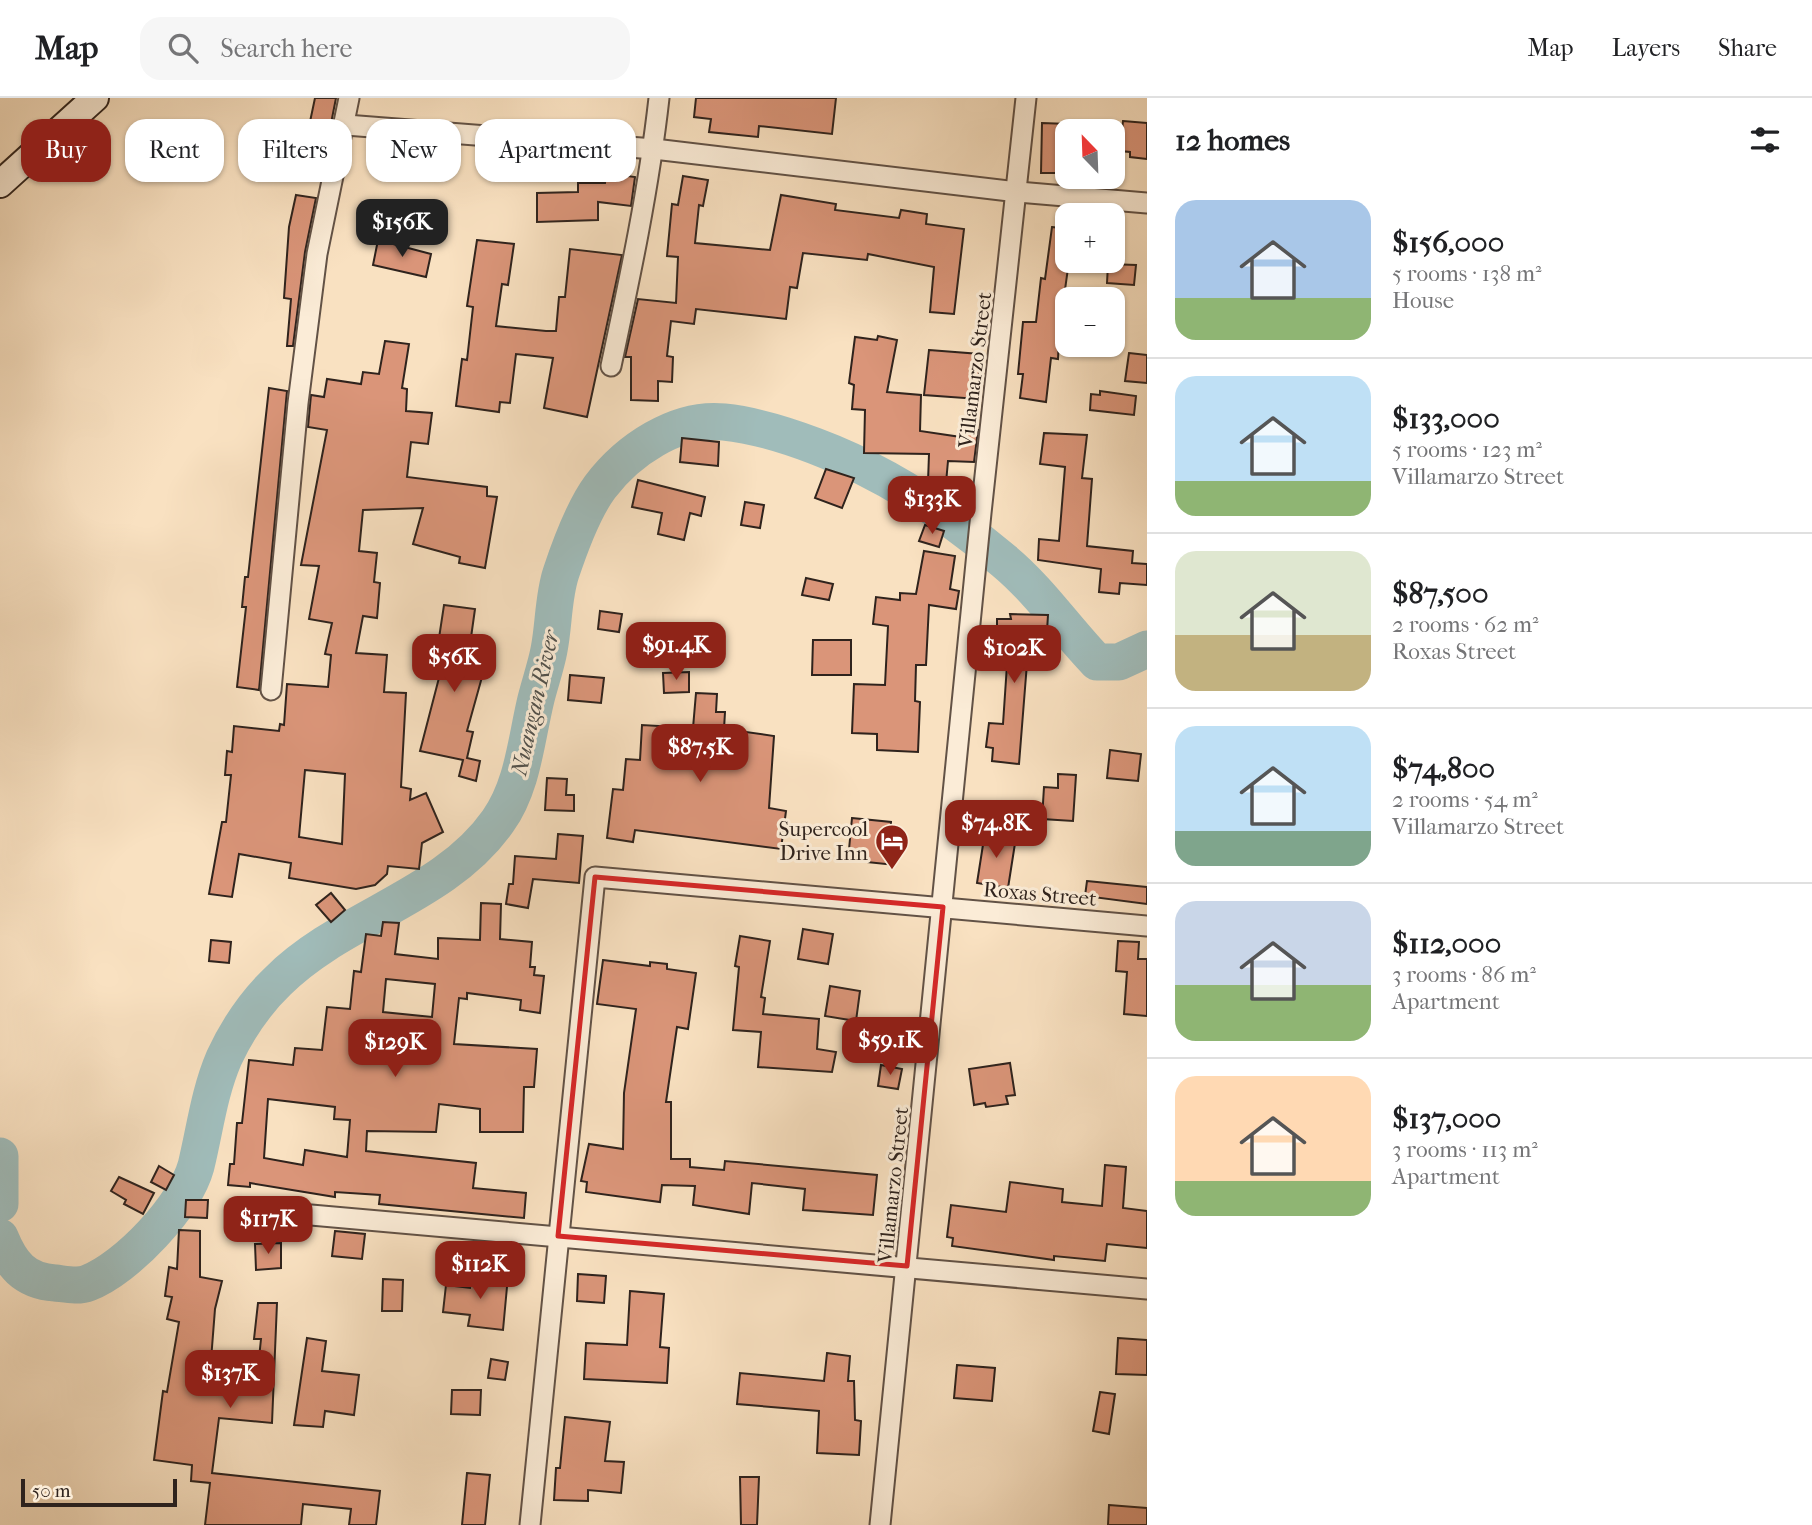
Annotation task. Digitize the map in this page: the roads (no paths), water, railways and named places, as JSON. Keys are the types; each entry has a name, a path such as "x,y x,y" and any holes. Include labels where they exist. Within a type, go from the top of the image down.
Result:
{"main road":[{"path":"0,184 94,98"}],"street":[{"path":"347,119 349,98"},
{"path":"611,366 654,149 659,98"},
{"name":"Villamarzo Street","path":"880,1525 977,575 981,513 1018,192 1026,98"},
{"path":"352,125 654,149 1018,192 1147,203"},
{"path":"271,690 298,402 317,254 333,182"},
{"name":"Roxas Street","path":"558,1236 595,877 1147,926"},
{"path":"312,1215 1147,1289"},
{"path":"530,1525 558,1236"}],"waterway":[{"name":"Nuangan River","path":"0,1237 14,1263 27,1275 44,1282 84,1284 120,1264 167,1217 190,1182 224,1058 261,999 304,959 450,869 476,847 498,821 513,793 523,762 549,650 558,582 568,551 588,506 600,487 624,461 654,439 688,425 724,422 781,434 841,456 914,495 982,543 1029,585 1097,662 1119,662 1147,649"},
{"name":"Nuangan River","path":"0,1156 0,1204"}],"place":[{"name":"Supercool Drive Inn","path":"892,871"}]}
